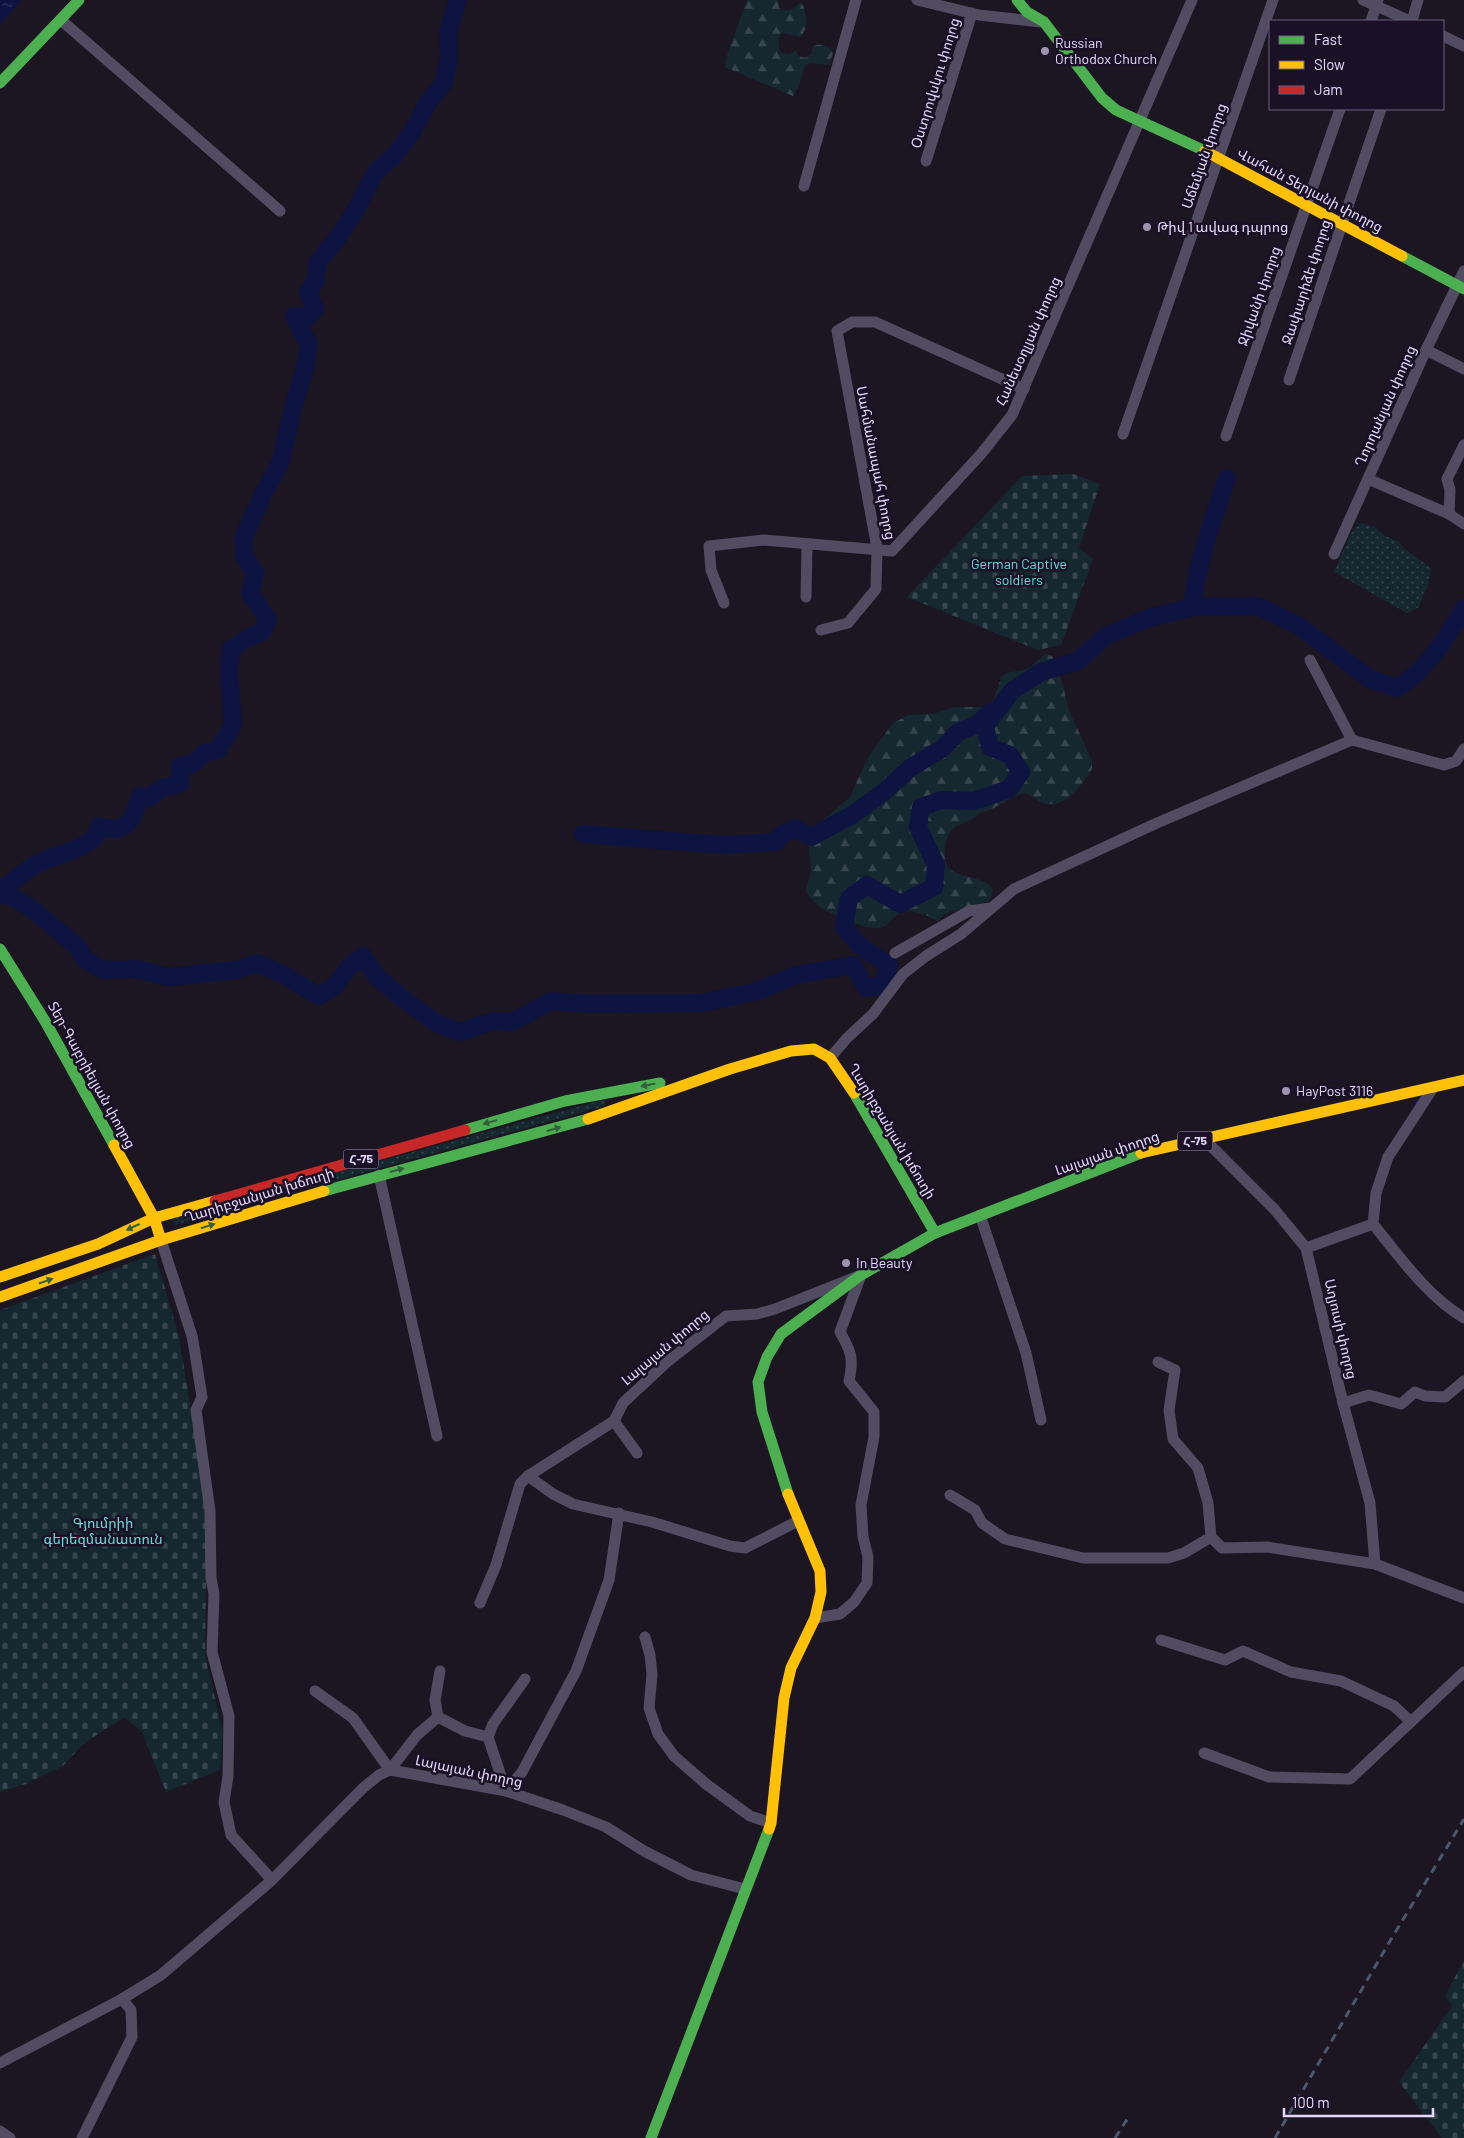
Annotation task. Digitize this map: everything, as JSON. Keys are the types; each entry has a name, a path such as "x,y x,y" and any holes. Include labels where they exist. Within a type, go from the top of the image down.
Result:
{"main road":[{"path":"0,83 79,0"},
{"name":"Վահան Տերյանի փողոց","path":"1017,0 1027,12 1044,22 1102,98 1116,110 1219,158 1460,287"},
{"name":"Տեր-Գաբրիելյան փողոց","path":"0,949 45,1021 154,1218 161,1240"},
{"name":"Ղարիբջանյան խճուղի","path":"0,1297 161,1240 379,1175 566,1126 730,1069 791,1051 814,1049 830,1058 848,1082 935,1233"},
{"name":"Ղարիբջանյան խճուղի","path":"0,1277 98,1244 154,1218 565,1101 730,1069"},
{"name":"Լալայան փողոց","path":"745,1889 771,1824 784,1698 791,1668 815,1618 821,1592 820,1571 783,1483 762,1412 758,1382 767,1357 781,1334 861,1275 935,1233 1142,1154 1464,1080"},
{"path":"651,2138 745,1889"}],"street":[{"path":"804,186 856,0"},
{"path":"917,0 972,13 1044,22"},
{"name":"Հանեսօղլյան փողոց","path":"724,603 711,570 708,546 764,540 892,550 981,454 1012,415 1192,0"},
{"name":"Աճեմյան փողոց","path":"1123,434 1273,0"},
{"path":"1363,0 1377,3 1409,20"},
{"path":"1411,20 1418,0"},
{"path":"1371,20 1377,3"},
{"name":"Օստրովսկու փողոց","path":"926,161 972,13"},
{"path":"60,20 280,211"},
{"path":"1444,36 1464,46"},
{"name":"Ջիվանի փողոց","path":"1226,436 1340,110"},
{"name":"Ջափարիձե փողոց","path":"1289,380 1381,110"},
{"name":"Ղորղանյան փողոց","path":"1334,554 1426,350 1460,287 1464,271"},
{"name":"Սահմանապահ փողոց","path":"821,630 848,623 876,589 877,548 837,331 852,322 875,322 1024,389"},
{"path":"1426,350 1464,369"},
{"path":"1448,514 1450,490 1448,479 1464,444"},
{"path":"1368,479 1448,514 1464,524"},
{"path":"806,597 807,544"},
{"path":"1310,660 1352,740"},
{"path":"830,1058 847,1038 873,1014 903,974 926,956 961,934 1014,889 1152,825 1352,740 1444,765 1456,761 1464,749"},
{"path":"895,952 970,911 990,908"},
{"path":"1434,1086 1388,1157 1376,1193 1373,1224 1408,1267 1444,1305 1464,1318"},
{"name":"Աղյուսի փողոց","path":"1204,1139 1275,1210 1306,1248 1343,1403 1370,1504 1375,1564"},
{"path":"379,1175 437,1436"},
{"path":"980,1215 1026,1354 1041,1420"},
{"path":"1306,1248 1373,1224"},
{"path":"161,1240 192,1336 202,1397 196,1410 210,1511 210,1578 214,1594 212,1652 230,1716 228,1776 224,1802 231,1836 272,1880"},
{"path":"815,1618 840,1614 854,1602 867,1582 868,1557 863,1537 861,1505 874,1437 874,1412 849,1380 853,1362 849,1348 840,1332 861,1275"},
{"name":"Լալայան փողոց","path":"480,1603 496,1565 520,1484 528,1476 614,1421 623,1403 667,1362 726,1316 757,1314 775,1309 861,1275"},
{"path":"1158,1362 1175,1370 1169,1410 1173,1439 1198,1468 1208,1503 1211,1538 1222,1548 1267,1547 1375,1564 1464,1598"},
{"path":"1343,1403 1369,1395 1401,1404 1415,1392 1425,1396 1445,1397 1464,1381"},
{"path":"614,1421 637,1453"},
{"path":"528,1476 553,1494 573,1504 620,1513 730,1546 745,1548 798,1521"},
{"path":"950,1494 975,1510 982,1523 1005,1539 1083,1558 1168,1558 1184,1553 1211,1538"},
{"path":"506,1791 522,1772 576,1671 609,1580 620,1513"},
{"path":"645,1637 650,1655 652,1674 649,1708 658,1734 674,1756 706,1784 750,1816 771,1824"},
{"path":"1161,1640 1225,1660 1243,1651 1292,1672 1341,1680 1394,1706 1411,1722"},
{"path":"438,1717 435,1700 440,1671"},
{"path":"1204,1753 1269,1777 1350,1779 1464,1672"},
{"path":"506,1791 488,1737 493,1724 525,1679"},
{"path":"315,1691 353,1718 390,1770"},
{"path":"438,1717 466,1731 488,1737"},
{"path":"0,2063 122,1999 161,1975 272,1880 363,1788 379,1775 390,1770 417,1735 438,1717"},
{"name":"Լալայան փողոց","path":"390,1770 506,1791 606,1827 644,1851 691,1875 745,1889"},
{"path":"82,2138 132,2037 130,2010 122,1999"},
{"path":"0,2131 10,2138"}],"green space":[{"path":"747,0 778,0 779,8 782,10 790,10 800,3 803,5 806,26 803,34 800,37 782,33 778,39 780,53 790,54 796,50 798,56 805,58 811,54 813,47 821,45 827,46 833,53 829,65 811,63 805,65 798,88 793,96 725,67 728,52"},
{"name":"German Captive soldiers","path":"1073,474 1100,484 1079,548 1093,559 1061,645 1038,650 907,597 1022,476"},
{"path":"1360,523 1374,526 1385,536 1398,541 1407,551 1431,568 1429,582 1419,607 1407,613 1334,572 1351,533"},
{"path":"1045,654 1052,656 1063,685 1068,708 1092,761 1092,769 1076,790 1063,801 1047,804 1038,801 1028,794 1021,794 990,810 979,813 969,821 952,829 946,844 945,855 947,865 959,874 985,882 991,886 992,892 989,901 949,912 943,915 938,922 918,913 902,912 885,926 879,928 866,927 848,921 830,913 816,903 806,891 811,871 809,850 811,837 821,822 850,797 868,757 893,723 909,715 933,714 954,707 984,707 990,705 1001,678 1006,673 1029,669"},
{"path":"606,1099 604,1106 175,1225 172,1218"},
{"name":"Գյումրիի գերեզմանատուն","path":"155,1254 179,1337 207,1510 205,1655 223,1733 220,1770 166,1792 142,1732 124,1717 83,1744 63,1766 26,1784 0,1792 0,1310"},
{"path":"1464,1960 1464,2138 1442,2138 1399,2082 1452,2006 1445,1996"}],"water":[{"path":"0,0 22,0 0,24"}],"waterway":[{"path":"0,887 8,886 22,873 38,863 87,844 95,837 99,826 109,829 122,827 135,812 140,796 149,798 160,789 181,783 180,766 193,764 204,753 218,750 233,725 229,673 231,649 246,639 262,632 268,620 250,593 255,573 244,555 243,539 263,494 281,461 293,407 304,372 309,345 294,316 308,317 315,309 308,293 316,280 318,262 338,237 357,208 375,173 395,155 412,132 428,102 444,83 449,58 448,31 458,0"},
{"path":"1193,607 1201,559 1227,478"},
{"path":"0,894 11,896 32,909 79,948 84,959 103,970 137,969 169,977 236,970 257,963 284,975 319,996 335,986 349,967 363,956 377,977 406,1001 438,1024 460,1032 493,1021 512,1022 551,1001 589,1004 702,1003 758,991 796,975 853,965 866,988 882,986 889,965 860,946 844,927 849,898 867,885 900,904 934,887 936,865 918,827 921,807 942,800 974,801 1009,789 1021,772 1010,755 990,747 985,726 1012,691 1041,672 1078,661 1106,636 1146,619 1193,607 1258,606 1299,626 1370,679 1397,688 1408,681 1427,662 1464,608"},
{"path":"583,834 723,845 776,842 781,835 795,828 811,837 852,815 885,791 910,768 943,748 958,732 976,725 991,712"}],"railway":[{"path":"1275,2138 1464,1819"},
{"path":"1115,2138 1130,2115"}],"traffic: fast":[{"path":"0,83 79,0"},
{"path":"1017,0 1027,12 1044,22 1102,98 1116,110 1205,151"},
{"path":"1402,256 1464,289"},
{"path":"0,949 45,1021 114,1145"},
{"path":"465,1130 565,1101 660,1083"},
{"path":"854,1093 935,1233 1141,1153"},
{"path":"324,1191 588,1119"},
{"path":"788,1494 762,1412 758,1382 767,1357 781,1334 861,1275 935,1233"},
{"path":"651,2138 769,1829"}],"traffic: slow":[{"path":"1205,151 1402,256"},
{"path":"588,1119 730,1069 791,1051 814,1049 830,1058 854,1093"},
{"path":"1141,1153 1464,1080"},
{"path":"114,1145 154,1218 161,1240"},
{"path":"0,1297 161,1240 324,1191"},
{"path":"0,1277 98,1244 154,1218 215,1201"},
{"path":"769,1829 784,1698 791,1668 815,1618 821,1592 820,1571 788,1494"}],"traffic: jam":[{"path":"215,1201 465,1130"}],"place":[{"name":"Russian Orthodox Church","path":"1045,51"},
{"name":"Թիվ 1 ավագ դպրոց","path":"1147,227"},
{"name":"HayPost 3116","path":"1286,1091"},
{"name":"In Beauty","path":"846,1263"}]}
